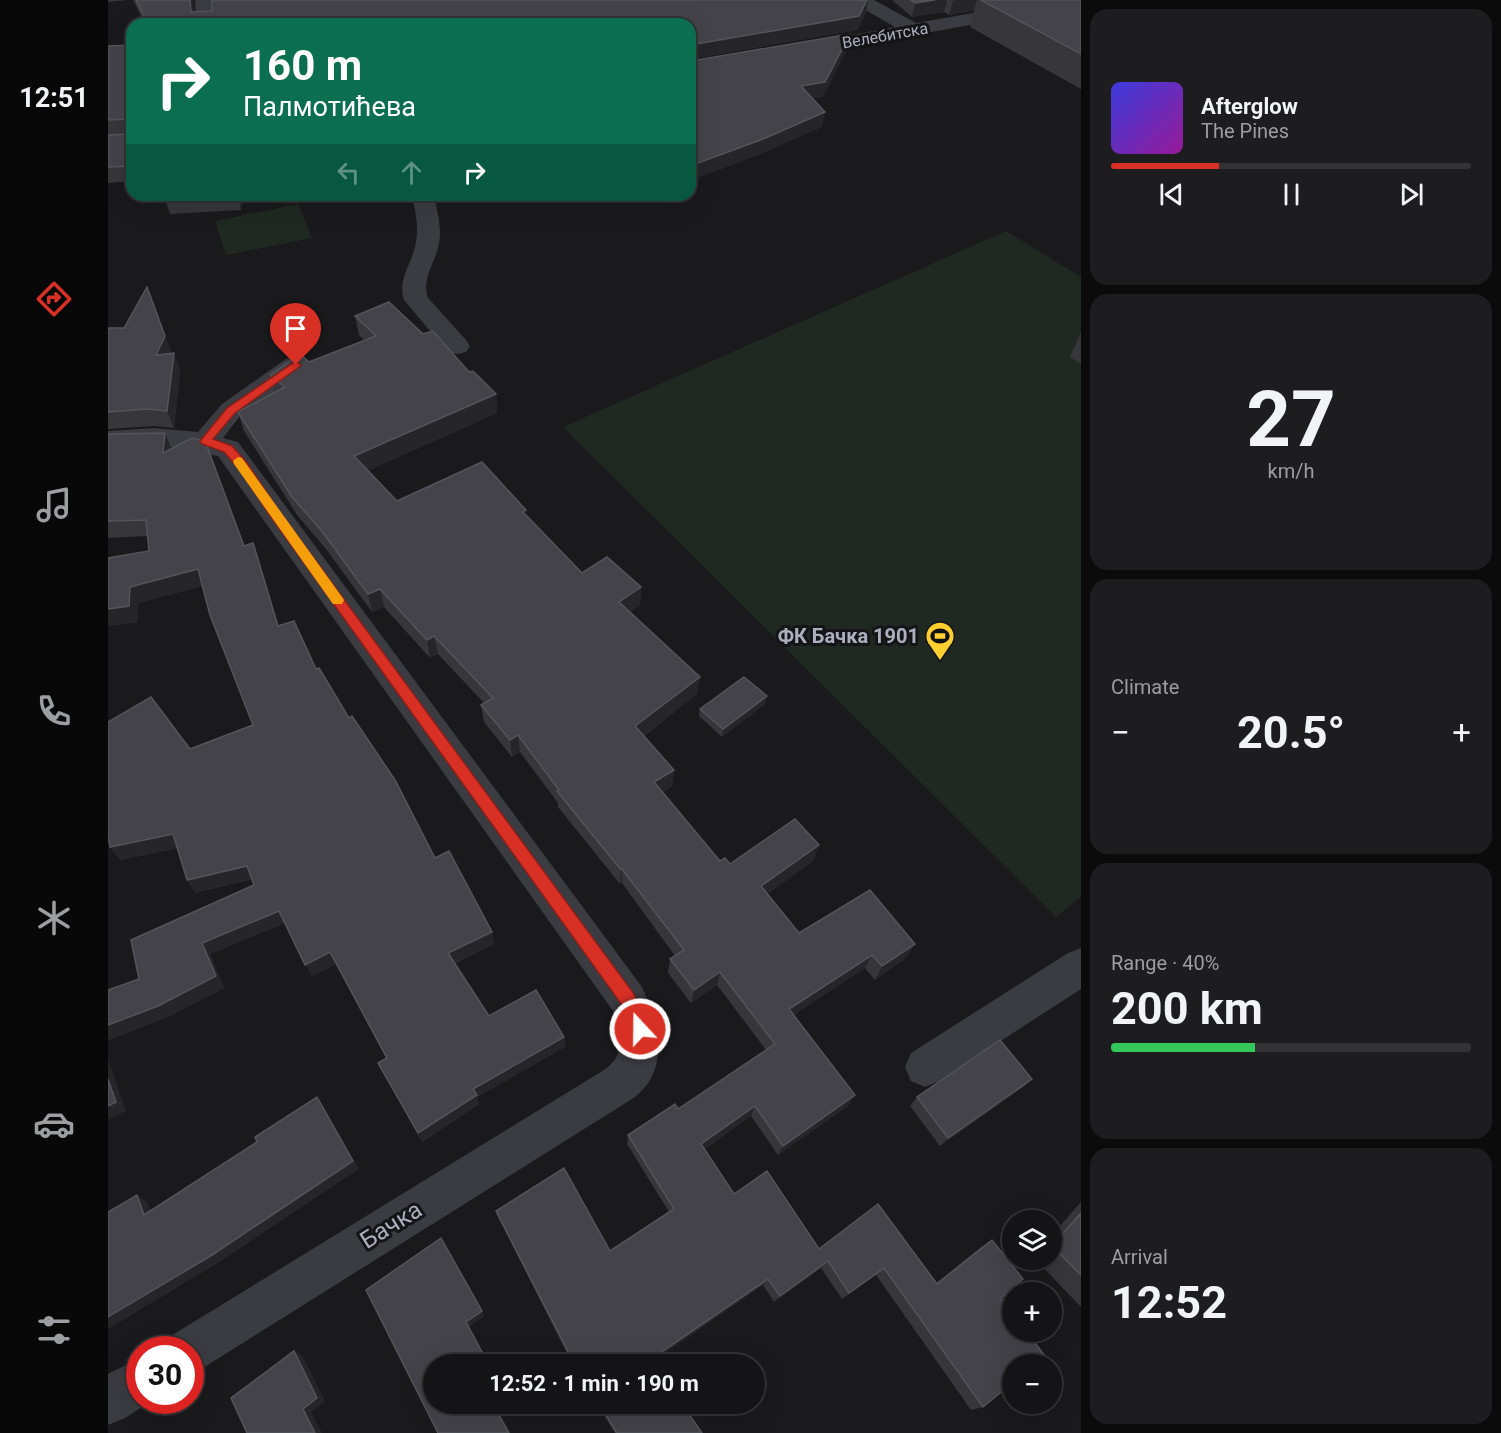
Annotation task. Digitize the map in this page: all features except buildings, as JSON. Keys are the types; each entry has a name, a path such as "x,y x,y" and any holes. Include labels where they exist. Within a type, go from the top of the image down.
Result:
{"street":[{"path":"204,0 204,18"},
{"path":"861,0 914,30"},
{"name":"Велебитска","path":"784,52 1080,0"},
{"path":"424,201 429,226 428,244 413,282 412,292 416,300 457,346"},
{"path":"108,440 206,441 231,410 296,365"},
{"name":"Бачка","path":"204,1341 592,1100 630,1074 638,1057 640,1029 628,1000 275,514 243,466 228,449 206,441"},
{"path":"925,1067 1081,966"},
{"path":"108,1401 126,1390"}],"shaded area":[{"path":"298,204 312,238 226,255 215,221"},
{"name":"ФК Бачка 1901","path":"1006,231 1081,277 1081,897 1056,917 563,427"}],"slow traffic":[{"path":"238,461 338,600"}],"place":[{"name":"ФК Бачка 1901","path":"940,662"}],"route":[{"path":"296,365 231,410 206,441 228,449 243,466 275,514 628,1000 640,1029"}]}
